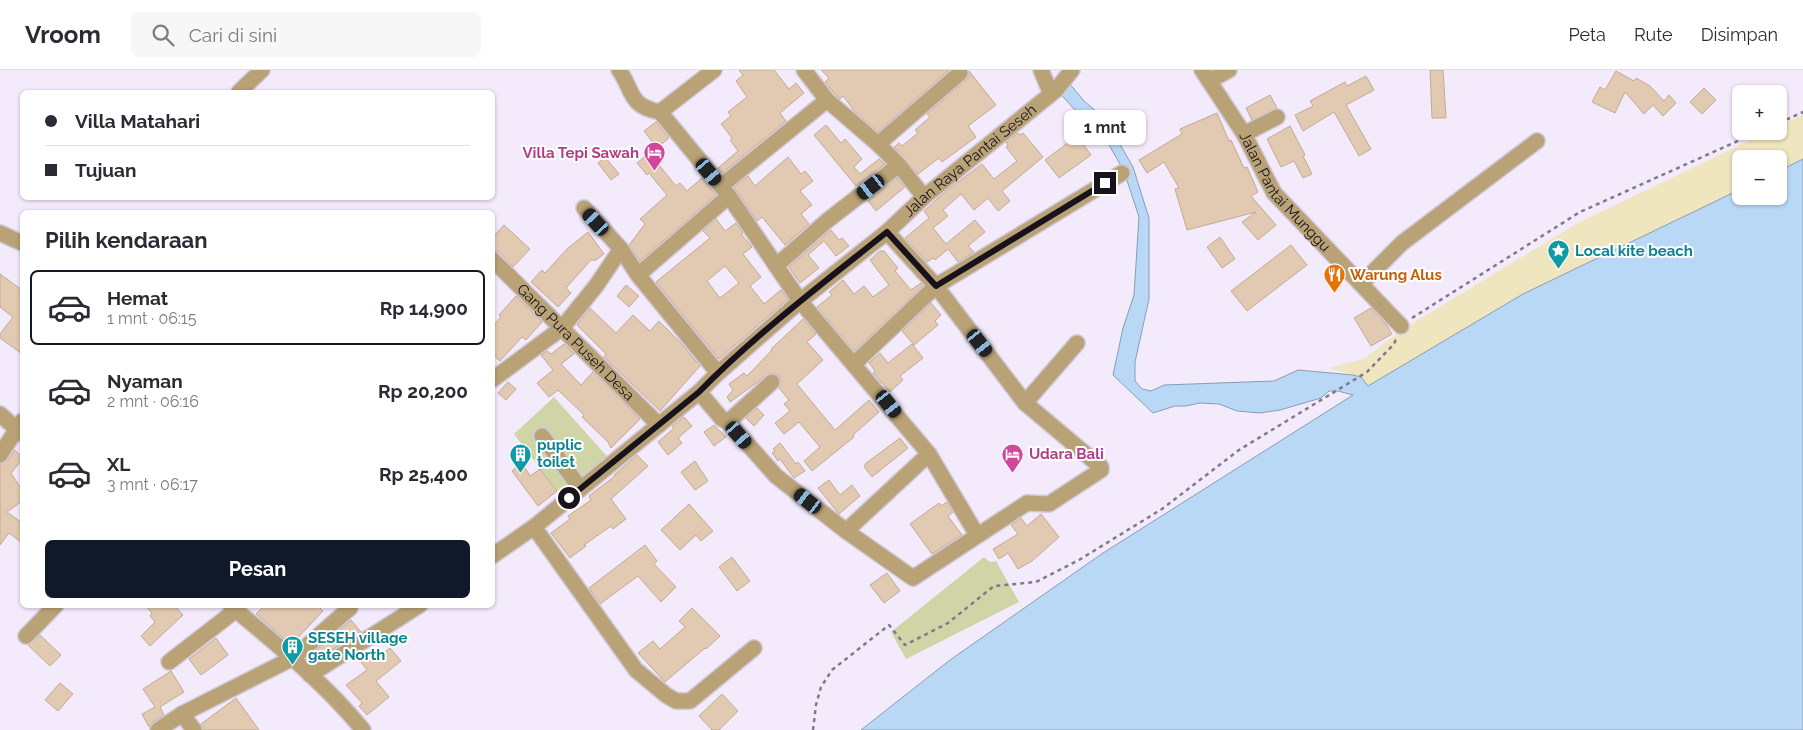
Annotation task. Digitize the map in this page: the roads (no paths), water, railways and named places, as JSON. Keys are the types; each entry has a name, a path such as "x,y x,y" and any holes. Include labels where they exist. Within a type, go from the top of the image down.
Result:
{"street":[{"path":"241,90 262,70"},
{"path":"619,70 635,101 652,111 660,112 725,191 800,301 930,454 976,535"},
{"path":"660,112 714,70"},
{"path":"1041,70 1053,92"},
{"name":"Jalan Raya Pantai Seseh","path":"495,554 534,527 702,389 718,372 800,301 887,232 924,197 1053,92 1072,70"},
{"path":"1205,75 1229,70"},
{"path":"808,71 827,100 878,144 899,165 924,197"},
{"path":"878,144 960,73"},
{"name":"Jalan Pantai Munggu","path":"1205,75 1244,134 1274,193 1401,326"},
{"path":"638,275 725,191 827,100"},
{"path":"1244,134 1277,117"},
{"path":"1361,284 1402,243 1537,141"},
{"path":"776,266 828,220 899,165"},
{"path":"854,364 936,286 1122,173"},
{"path":"584,208 621,249 638,275 718,372"},
{"path":"702,389 722,419 728,422 776,476 846,531 913,578 1027,503 1049,504 1102,469 1025,403 936,286 887,232"},
{"path":"0,233 20,242"},
{"path":"495,378 562,328 596,286 621,249"},
{"name":"Gang Pura Puseh Desa","path":"495,262 659,425"},
{"path":"1025,403 1077,343"},
{"path":"728,422 772,382"},
{"path":"0,414 20,427"},
{"path":"0,454 20,429"},
{"path":"542,436 580,488"},
{"path":"846,531 930,454"},
{"path":"534,527 636,670 671,698 690,701 754,648"},
{"path":"26,636 53,608"},
{"path":"169,662 233,608 293,658 354,718 363,730"},
{"path":"158,730 182,714 293,658 350,608"},
{"path":"310,675 415,608"},
{"path":"182,714 194,730"}],"water":[{"path":"1069,83 1084,101 1103,117 1133,167 1149,218 1149,299 1135,362 1135,381 1142,389 1151,391 1164,385 1274,381 1298,370 1353,375 1361,377 1368,386 1523,294 1732,193 1732,205 1787,205 1787,167 1803,159 1803,730 861,730 950,660 1103,553 1353,395 1329,391 1321,398 1280,410 1260,413 1237,411 1219,404 1200,403 1175,406 1153,413 1113,375 1123,328 1134,295 1139,217 1124,171 1101,131 1095,123 1074,109 1059,92"}],"place":[{"name":"Villa Tepi Sawah","path":"655,172"},
{"name":"Local kite beach","path":"1559,270"},
{"name":"Warung Alus","path":"1334,294"},
{"name":"puplic toilet","path":"521,473"},
{"name":"Udara Bali","path":"1013,473"},
{"name":"SESEH village gate North","path":"292,666"}]}
